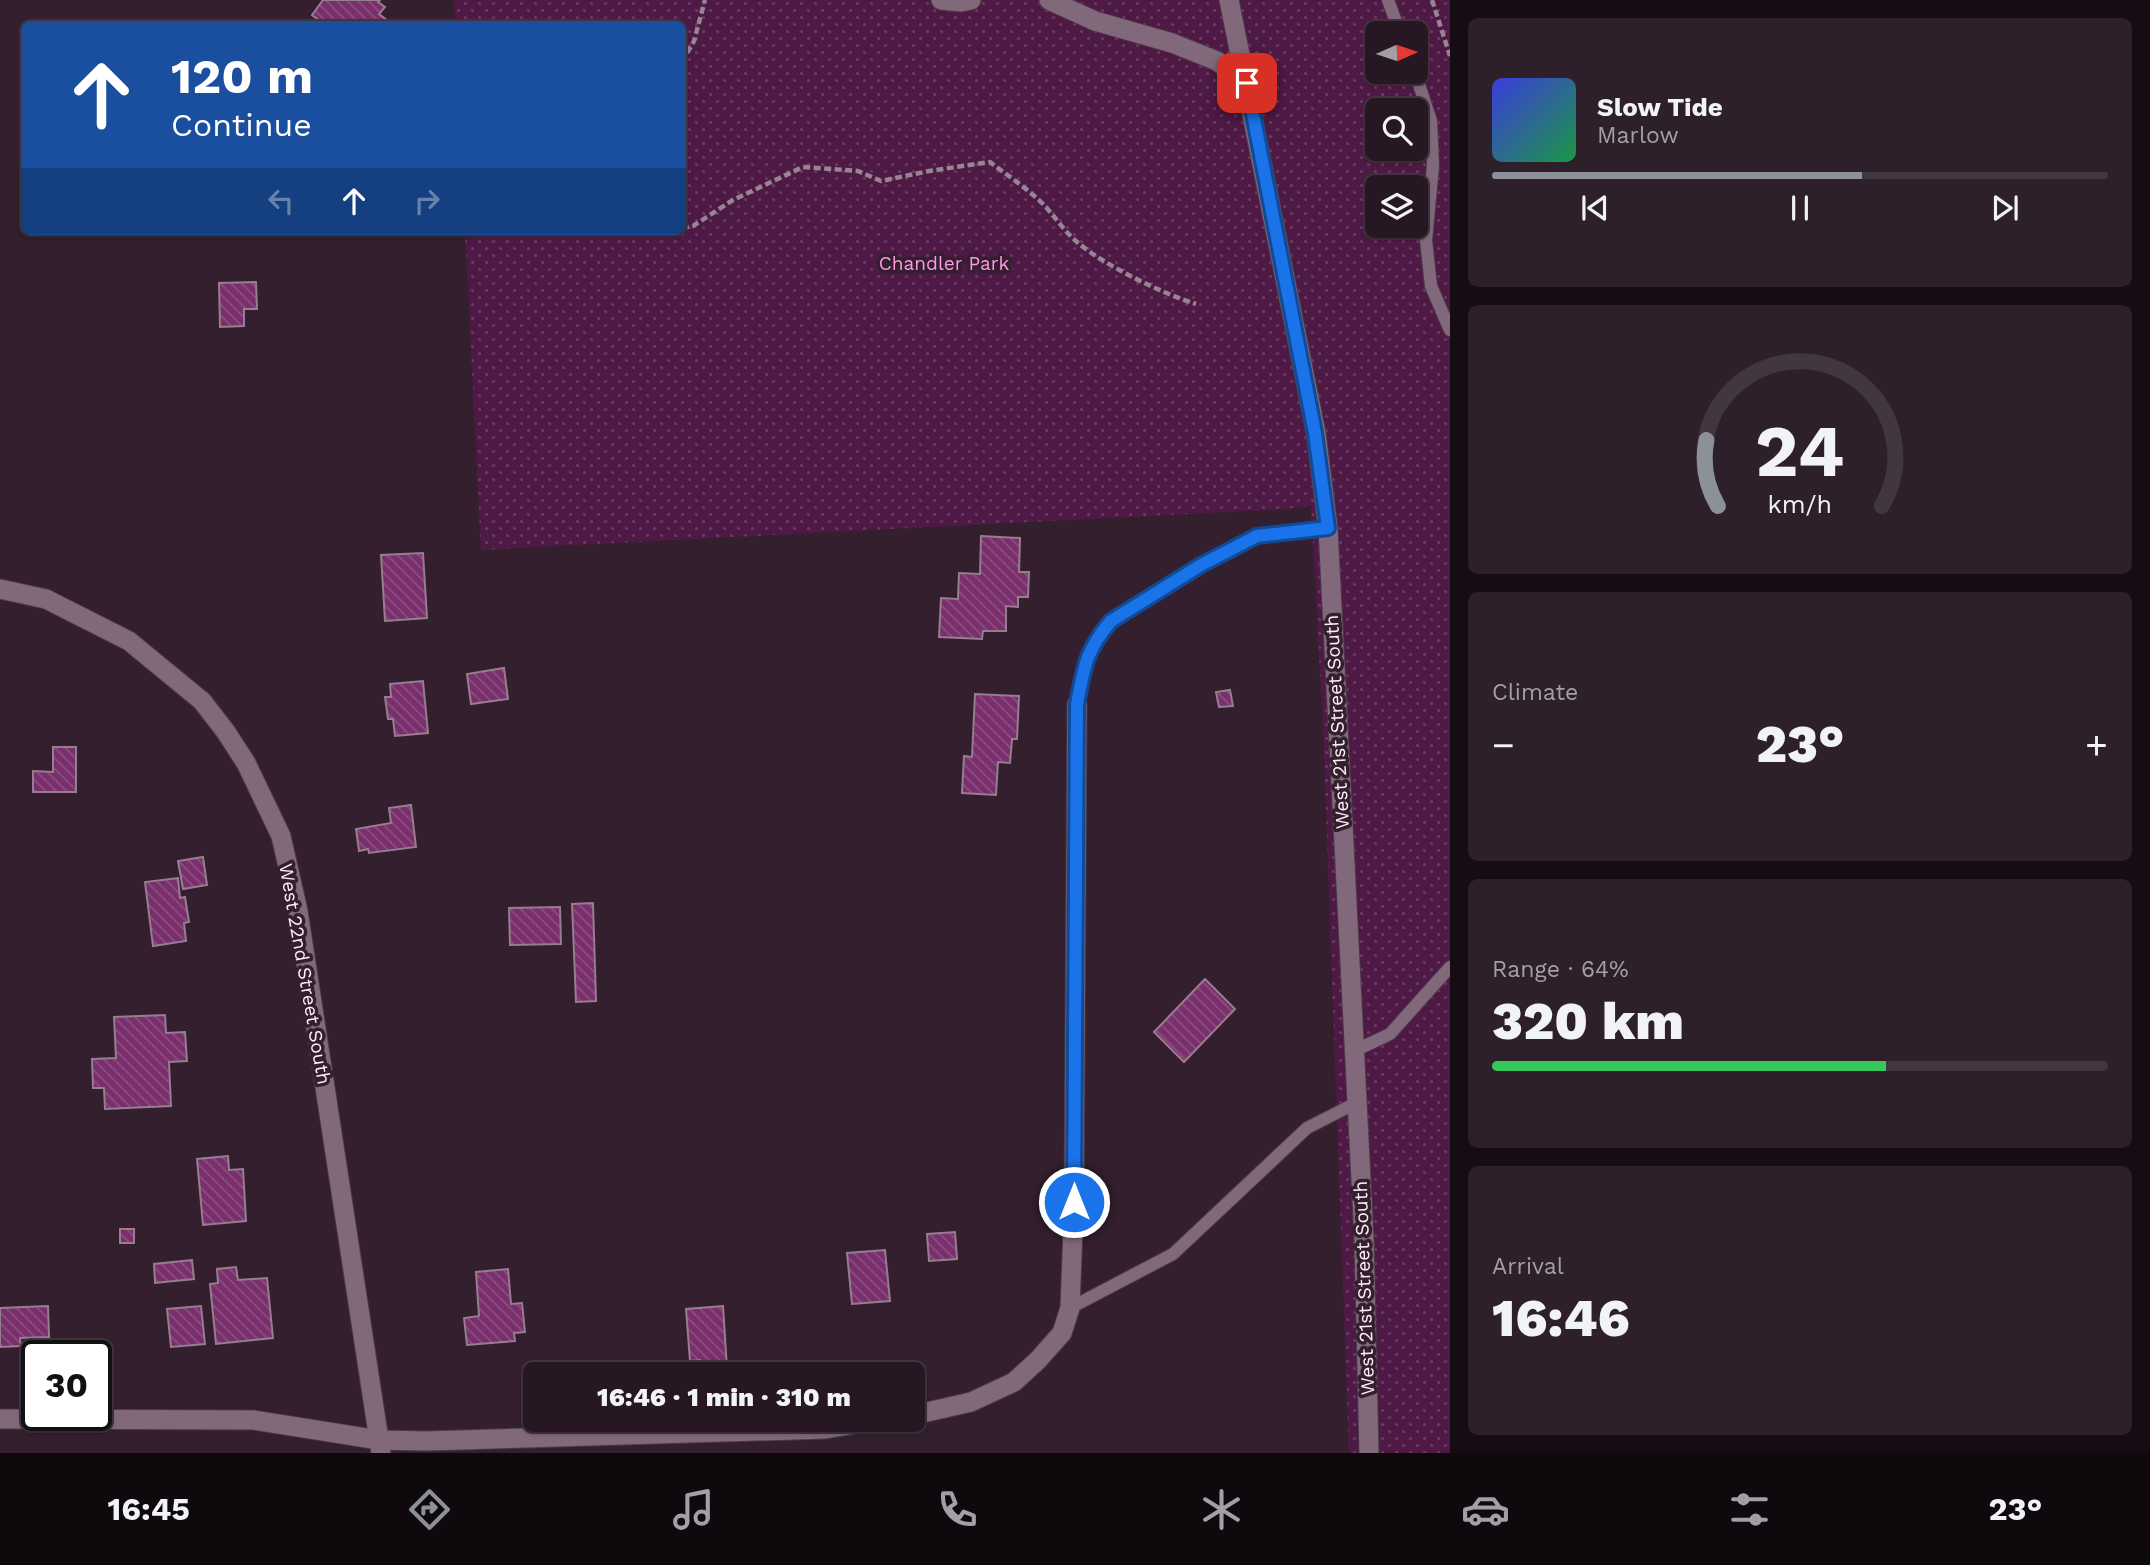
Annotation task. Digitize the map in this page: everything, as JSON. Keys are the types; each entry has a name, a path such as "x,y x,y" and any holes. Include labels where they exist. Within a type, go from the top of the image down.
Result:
{"street":[{"path":"941,0 971,0"},
{"path":"1049,0 1095,21 1172,43 1217,61 1247,83"},
{"name":"West 21st Street South","path":"1229,0 1315,433 1328,528 1358,1102 1369,1453"},
{"name":"West 22nd Street South","path":"0,589 46,599 129,641 202,701 246,763 281,836 298,911 380,1446"},
{"path":"925,1412 971,1402 1014,1382 1062,1333 1070,1308 1074,1202 1077,704"},
{"path":"0,1419 253,1420 380,1446 426,1441 725,1432"}],"lane":[{"path":"1388,0 1396,21"},
{"path":"1419,84 1431,121 1433,166 1426,240 1431,286 1450,330"},
{"path":"1077,704 1085,660 1097,638 1111,621 1201,565 1257,536 1328,528"},
{"path":"1354,1051 1390,1034 1450,967"},
{"path":"1070,1308 1173,1254 1307,1128 1358,1102"}],"path":[{"path":"686,53 701,20 705,0"},
{"path":"1432,0 1450,56"},
{"path":"686,227 693,226 733,200 803,167 858,171 881,181 990,162 1043,204 1059,226 1079,244 1112,266 1179,299 1196,304"}],"green space":[{"name":"Chandler Park","path":"454,0 1450,0 1450,1453 1349,1453 1323,730 1311,506 481,550 465,235 686,235 686,21 455,21"}],"building":[{"path":"323,0 380,0 378,2 385,7 379,14 388,21 320,21 312,15"},
{"path":"256,282 257,309 244,309 244,326 220,327 219,283"},
{"path":"981,536 1020,538 1019,572 1029,572 1028,597 1018,597 1018,607 1006,606 1006,631 983,631 982,639 939,637 941,598 958,599 959,573 980,574"},
{"path":"423,553 427,618 385,621 381,555"},
{"path":"504,668 508,699 471,704 467,674"},
{"path":"423,681 428,733 395,736 393,719 388,719 385,697 391,697 390,684"},
{"path":"1230,690 1233,706 1219,707 1216,692"},
{"path":"975,694 1019,696 1017,739 1012,739 1010,763 998,762 996,795 962,793 964,756 972,757"},
{"path":"53,747 76,747 76,792 33,792 33,771 53,772"},
{"path":"411,805 416,847 369,853 368,849 359,851 356,829 391,823 389,808"},
{"path":"203,857 207,885 183,889 178,861"},
{"path":"178,878 180,898 185,897 189,922 184,923 186,941 153,946 145,882"},
{"path":"593,903 596,1001 576,1002 572,904"},
{"path":"560,907 561,944 510,945 509,908"},
{"path":"1205,979 1235,1009 1184,1062 1154,1032"},
{"path":"165,1015 166,1033 185,1032 187,1061 169,1062 171,1106 105,1109 104,1088 93,1088 92,1059 116,1058 114,1017"},
{"path":"228,1156 229,1170 243,1169 246,1221 203,1225 197,1159"},
{"path":"120,1229 134,1229 134,1243 120,1243"},
{"path":"955,1232 957,1259 929,1261 927,1234"},
{"path":"885,1250 890,1301 852,1304 847,1253"},
{"path":"192,1260 194,1279 155,1283 154,1264"},
{"path":"236,1267 238,1280 267,1278 273,1338 216,1344 210,1284 218,1283 217,1269"},
{"path":"508,1269 511,1304 522,1303 525,1332 514,1333 515,1341 467,1345 464,1318 479,1316 476,1272"},
{"path":"48,1306 49,1337 20,1338 21,1346 0,1347 0,1308"},
{"path":"201,1306 205,1344 171,1347 167,1309"},
{"path":"723,1306 727,1362 690,1361 686,1309"}],"route":[{"path":"1074,1202 1077,704 1085,660 1097,638 1111,621 1234,547 1257,536 1328,528 1315,433 1247,83"}]}
